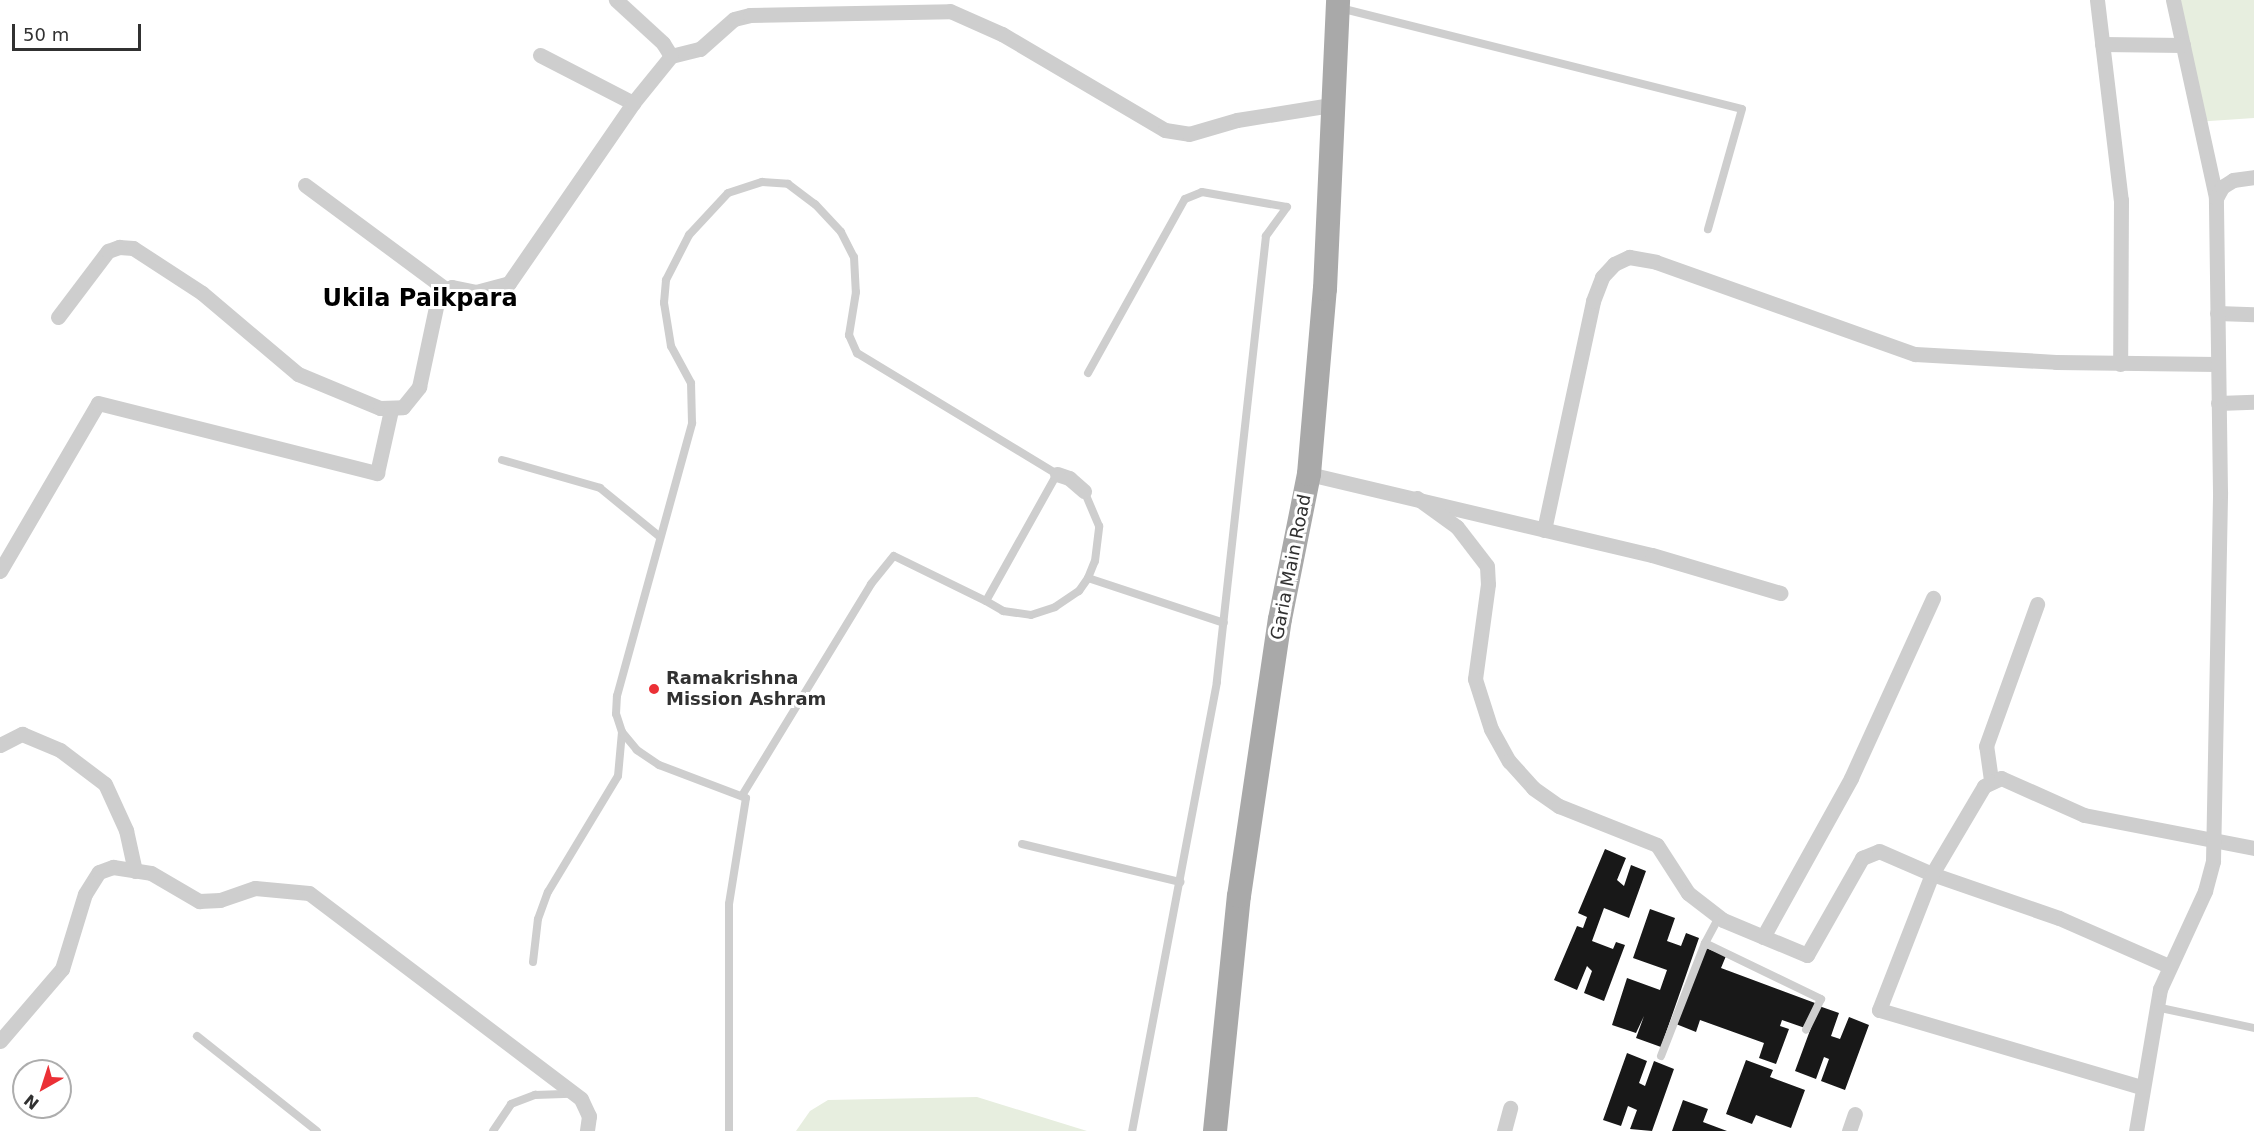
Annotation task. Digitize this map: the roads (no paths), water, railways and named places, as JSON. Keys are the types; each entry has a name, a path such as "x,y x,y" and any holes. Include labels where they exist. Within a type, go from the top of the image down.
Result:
{"main road":[{"name":"Garia Main Road","path":"1215,1131 1239,896 1280,619 1309,474 1324,299 1331,105 1338,4"}],"street":[{"path":"616,0 663,43 671,56"},
{"path":"2097,0 2121,200 2120,364"},
{"path":"2136,1131 2141,1087 2156,1007 2169,966 2205,891 2214,840 2218,403 2216,198 2174,0"},
{"path":"305,185 444,288 486,291 509,284 633,103 671,56 700,49 734,20 750,15 950,11 1002,34 1165,130 1188,134 1237,120 1331,105"},
{"path":"2102,44 2183,45"},
{"path":"540,55 633,103"},
{"path":"2216,198 2222,187 2233,180 2254,177"},
{"path":"58,317 108,251 119,247 133,248 202,293 283,365 369,404 391,410 403,407 419,387 436,304 444,288"},
{"path":"1544,530 1593,301 1602,277 1614,264 1629,257 1656,262 1915,354 2120,364 2217,364"},
{"path":"2217,313 2254,314"},
{"path":"2218,403 2254,402"},
{"path":"0,571 98,403 377,473 391,410"},
{"path":"1057,474 1070,478 1084,491"},
{"path":"1309,474 1652,555 1780,593"},
{"path":"1417,498 1457,527 1487,566 1488,584 1475,679 1491,729 1509,761 1533,788 1559,806 1657,845 1688,893 1719,917 1807,955 1862,858 1869,852 1880,851 1932,874 2059,918 2169,966"},
{"path":"1763,937 1851,778 1933,598"},
{"path":"1991,780 1986,746 2037,604"},
{"path":"0,745 22,734 60,750 105,784 126,830 135,870"},
{"path":"2141,1087 1879,1010 1932,874 1984,786 1991,780 2001,778 2084,815 2254,848"},
{"path":"0,1041 62,969 90,882 99,872 113,867 151,873 199,901 220,900 255,888 309,893 573,1094 587,1107 587,1131"},
{"path":"1504,1131 1510,1108"},
{"path":"1849,1131 1855,1114"}],"lane":[{"path":"1338,4 1742,109 1708,229"},
{"path":"743,794 660,765 637,750 622,732 616,714 617,696 688,443 693,402 691,384 671,346 665,324 666,280 689,235 712,206 728,193 762,182 788,184 815,204 841,232 854,257 856,292 849,335 857,353 1057,474 986,601"},
{"path":"1088,373 1185,199 1202,192 1287,207 1266,236 1217,682 1132,1131"},
{"path":"502,460 600,488 660,537"},
{"path":"729,1131 729,904 746,803 743,794 871,584 894,556 1003,611 1031,615 1055,607 1079,591 1088,578 1095,561 1099,526 1084,491"},
{"path":"1088,578 1224,623"},
{"path":"533,962 538,919 548,892 618,776 622,732"},
{"path":"1022,844 1180,882"},
{"path":"1661,1056 1705,943 1719,917"},
{"path":"1705,943 1821,999 1806,1030"},
{"path":"2156,1007 2254,1028"},
{"path":"197,1036 317,1131"},
{"path":"493,1131 511,1104 535,1095 573,1094"}],"place":[{"name":"Ramakrishna Mission Ashram","path":"654,689"}],"district":[{"name":"Ukila Paikpara","path":"420,299"}]}
